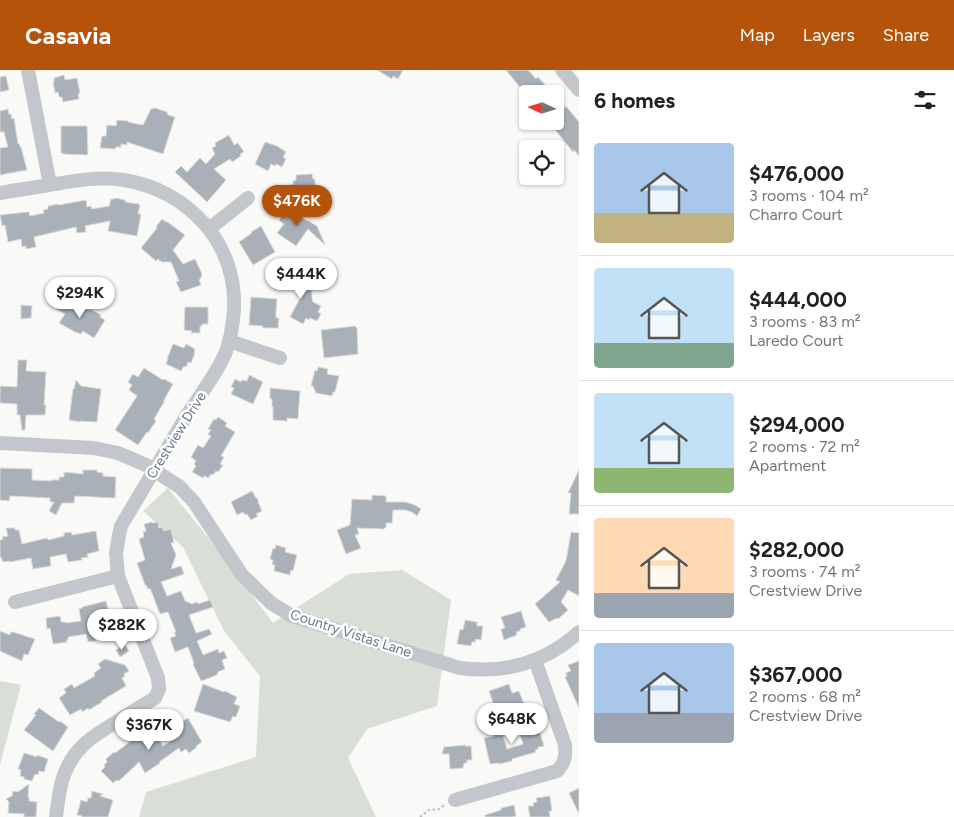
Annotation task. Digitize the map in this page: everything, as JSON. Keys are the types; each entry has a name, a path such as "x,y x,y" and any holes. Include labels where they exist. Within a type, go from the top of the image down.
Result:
{"street":[{"path":"28,70 50,185"},
{"path":"562,70 579,90"},
{"name":"Crestview Drive","path":"0,193 96,178 125,180 165,193 189,209 210,229 226,259 232,282 233,323 225,354 154,470 121,526 118,535 116,553 118,576 158,678 159,689 155,698 97,733 79,750 65,774 56,817"},
{"path":"210,229 248,198"},
{"path":"229,341 280,358"},
{"name":"Country Vistas Lane","path":"0,443 106,450 129,456 154,470 180,487 194,502 242,575 271,603 292,616 460,668 473,670 498,670 523,665 559,648 579,632"},
{"path":"15,602 118,576"},
{"path":"455,800 557,771 561,766 566,755 565,744 536,660"}],"path":[{"path":"420,817 429,810 439,809 455,800"}],"shaded area":[{"path":"168,488 227,561 273,623 349,574 402,570 451,600 437,706 367,729 348,758 376,817 139,817 146,792 256,757 260,676 224,631 183,547 143,511"},
{"path":"0,681 21,685 0,765"}],"building":[{"path":"377,70 403,70 398,79 393,76 392,79"},
{"path":"506,70 528,70 536,79 538,77 545,85 519,85"},
{"path":"64,75 65,80 77,78 80,93 78,94 79,99 63,102 58,92 55,93 54,78"},
{"path":"6,76 9,90 0,92 0,77"},
{"path":"566,106 579,122 579,156 555,130 564,130 564,107"},
{"path":"155,108 175,117 163,154 127,142 127,145 121,144 121,147 116,147 115,149 100,148 102,136 106,136 107,125 116,126 117,120 143,125 151,109"},
{"path":"8,109 12,119 14,118 18,144 21,147 27,170 0,175 0,148 8,147 4,132 0,132 0,111"},
{"path":"61,126 87,126 87,155 61,153"},
{"path":"229,135 234,145 238,143 244,152 232,162 230,159 214,169 226,180 207,202 175,172 181,166 187,172 200,158 206,164 215,154 212,148 216,146 215,143"},
{"path":"265,142 277,146 286,152 283,157 286,159 282,167 271,164 268,171 255,164"},
{"path":"312,174 313,179 315,179 315,195 303,196 303,200 290,201 290,185 293,185 293,181 296,180 296,175"},
{"path":"115,198 139,204 138,214 141,214 137,236 108,231 110,221 85,226 86,232 77,233 76,227 34,237 36,247 26,249 26,246 22,247 21,239 8,242 5,225 2,226 0,215 29,212 30,216 44,213 43,210 48,209 48,206 86,200 87,207 91,206 92,209 109,206 111,199"},
{"path":"288,207 317,226 325,245 308,229 296,246 277,233 284,224 279,220"},
{"path":"162,219 185,235 173,250 183,264 195,259 202,274 199,280 201,285 181,292 176,282 179,281 171,262 162,262 158,259 156,261 141,248"},
{"path":"261,226 275,252 253,265 239,242"},
{"path":"311,276 313,302 321,306 318,312 321,314 317,321 306,318 303,324 290,317 304,291 298,291 298,289 274,289 273,279 309,281"},
{"path":"251,297 277,299 276,318 279,318 278,328 263,328 263,326 249,325"},
{"path":"62,299 74,306 76,304 101,315 100,317 105,320 94,338 83,331 81,334 75,332 59,323 65,314 56,309"},
{"path":"21,305 32,306 31,318 21,319"},
{"path":"185,307 208,307 208,324 200,326 200,333 191,333 192,331 184,330"},
{"path":"355,326 357,328 358,354 324,358 321,330"},
{"path":"173,344 184,348 186,344 195,349 191,363 188,362 181,371 166,364"},
{"path":"18,360 27,360 26,371 46,372 45,415 26,415 25,430 22,430 20,415 17,415 17,404 0,403 0,386 17,387"},
{"path":"318,367 328,369 327,374 339,376 335,392 333,392 332,396 316,393 313,386 311,386 315,370 317,371"},
{"path":"144,368 173,384 154,419 156,421 138,445 115,430 137,396 129,390 132,385 128,382 133,374 138,377"},
{"path":"249,375 263,382 253,404 231,394 234,388 231,387 235,379 241,382 242,380 247,381"},
{"path":"76,380 81,386 101,389 97,422 69,420"},
{"path":"270,388 300,391 298,419 287,418 287,421 273,420"},
{"path":"218,417 227,423 225,426 235,432 221,456 224,457 220,464 223,465 218,472 216,471 213,475 211,474 208,478 204,476 203,478 192,472 196,466 194,464 196,461 191,457 198,445 203,448 211,436 208,434 211,430 208,429 214,419 216,420"},
{"path":"0,468 32,469 32,480 52,481 59,480 59,477 64,477 64,472 83,474 83,470 97,470 97,472 103,473 103,476 116,477 115,498 75,496 74,503 62,503 56,515 49,511 54,502 50,502 50,498 10,496 9,501 0,500"},
{"path":"579,470 579,514 569,514 571,493 568,493"},
{"path":"252,491 258,499 262,511 251,520 243,512 237,515 231,502"},
{"path":"372,495 386,496 386,502 406,502 421,509 417,516 405,510 393,510 392,523 386,523 384,529 357,528 359,534 355,535 361,548 346,554 337,530 350,525 352,499 372,500"},
{"path":"158,522 159,528 162,527 164,531 171,529 174,542 171,543 176,555 171,569 181,566 184,574 161,582 167,596 181,591 185,601 192,604 197,602 198,604 210,600 213,607 189,615 196,633 209,629 212,634 197,641 203,655 218,649 219,653 224,651 227,658 222,660 225,669 218,672 217,675 201,681 188,647 175,652 170,638 176,636 174,632 176,632 168,612 160,614 150,588 148,589 145,585 137,563 145,560 139,539 144,537 143,532 146,531 144,524"},
{"path":"6,528 19,530 22,544 64,536 64,533 71,532 72,535 96,531 99,551 87,554 88,557 81,558 82,560 68,562 66,554 50,557 51,566 33,569 31,558 3,562 0,558 0,540 3,539 2,537 8,536"},
{"path":"571,532 579,533 579,596 568,590 561,602 568,610 558,619 549,622 535,604 560,582 556,580 566,561"},
{"path":"276,545 286,548 285,552 297,555 293,571 291,570 290,575 274,571 275,565 272,565 273,560 270,559 273,548 275,549"},
{"path":"106,601 114,633 112,636 88,642 86,634 68,637 67,642 53,644 50,628 47,629 46,618 60,616 61,622 66,623 81,621 79,609"},
{"path":"521,611 526,627 516,632 517,635 504,640 501,629 505,628 501,617"},
{"path":"465,620 477,622 477,626 483,626 481,640 476,639 475,642 472,642 471,646 457,644 460,629 463,630"},
{"path":"0,631 10,635 13,632 35,639 28,655 24,654 22,661 0,651"},
{"path":"126,646 129,651 120,657 116,650"},
{"path":"105,659 125,665 129,671 122,678 126,686 89,710 88,708 82,712 81,709 70,715 59,698 66,693 64,689 72,684 74,688 95,676 94,673 101,668 98,664"},
{"path":"579,661 579,708 565,677 567,676 566,673 571,671 568,665"},
{"path":"203,684 237,697 234,704 240,706 236,717 233,716 230,722 194,711"},
{"path":"509,684 512,693 519,691 524,704 514,708 513,705 496,711 489,691"},
{"path":"39,708 68,727 53,751 24,730"},
{"path":"188,718 202,742 189,753 186,749 181,752 179,748 145,773 139,762 119,781 117,780 113,783 101,771 105,767 106,759 139,735 153,729 163,746 177,737 175,734 179,732 175,726"},
{"path":"500,724 507,749 523,744 519,732 538,726 544,746 538,747 535,750 536,752 512,759 512,761 490,764 484,738 494,736 492,726"},
{"path":"471,746 472,760 467,760 463,768 450,769 449,754 442,754 444,747"},
{"path":"24,753 48,759 44,772 39,771 38,775 35,774 32,781 20,776 21,770 18,769"},
{"path":"29,784 29,801 37,802 36,817 24,817 24,814 8,813 9,802 6,799 12,796 13,791 18,792"},
{"path":"579,788 579,814 569,793"},
{"path":"92,791 103,794 100,796 113,800 108,817 82,817 77,815 81,800 87,802 88,798 91,798"},
{"path":"550,796 552,811 549,811 550,817 530,817 528,806 534,806 533,803 537,802 536,798"},
{"path":"514,805 516,816 485,817 485,815 501,810 501,808"}]}
